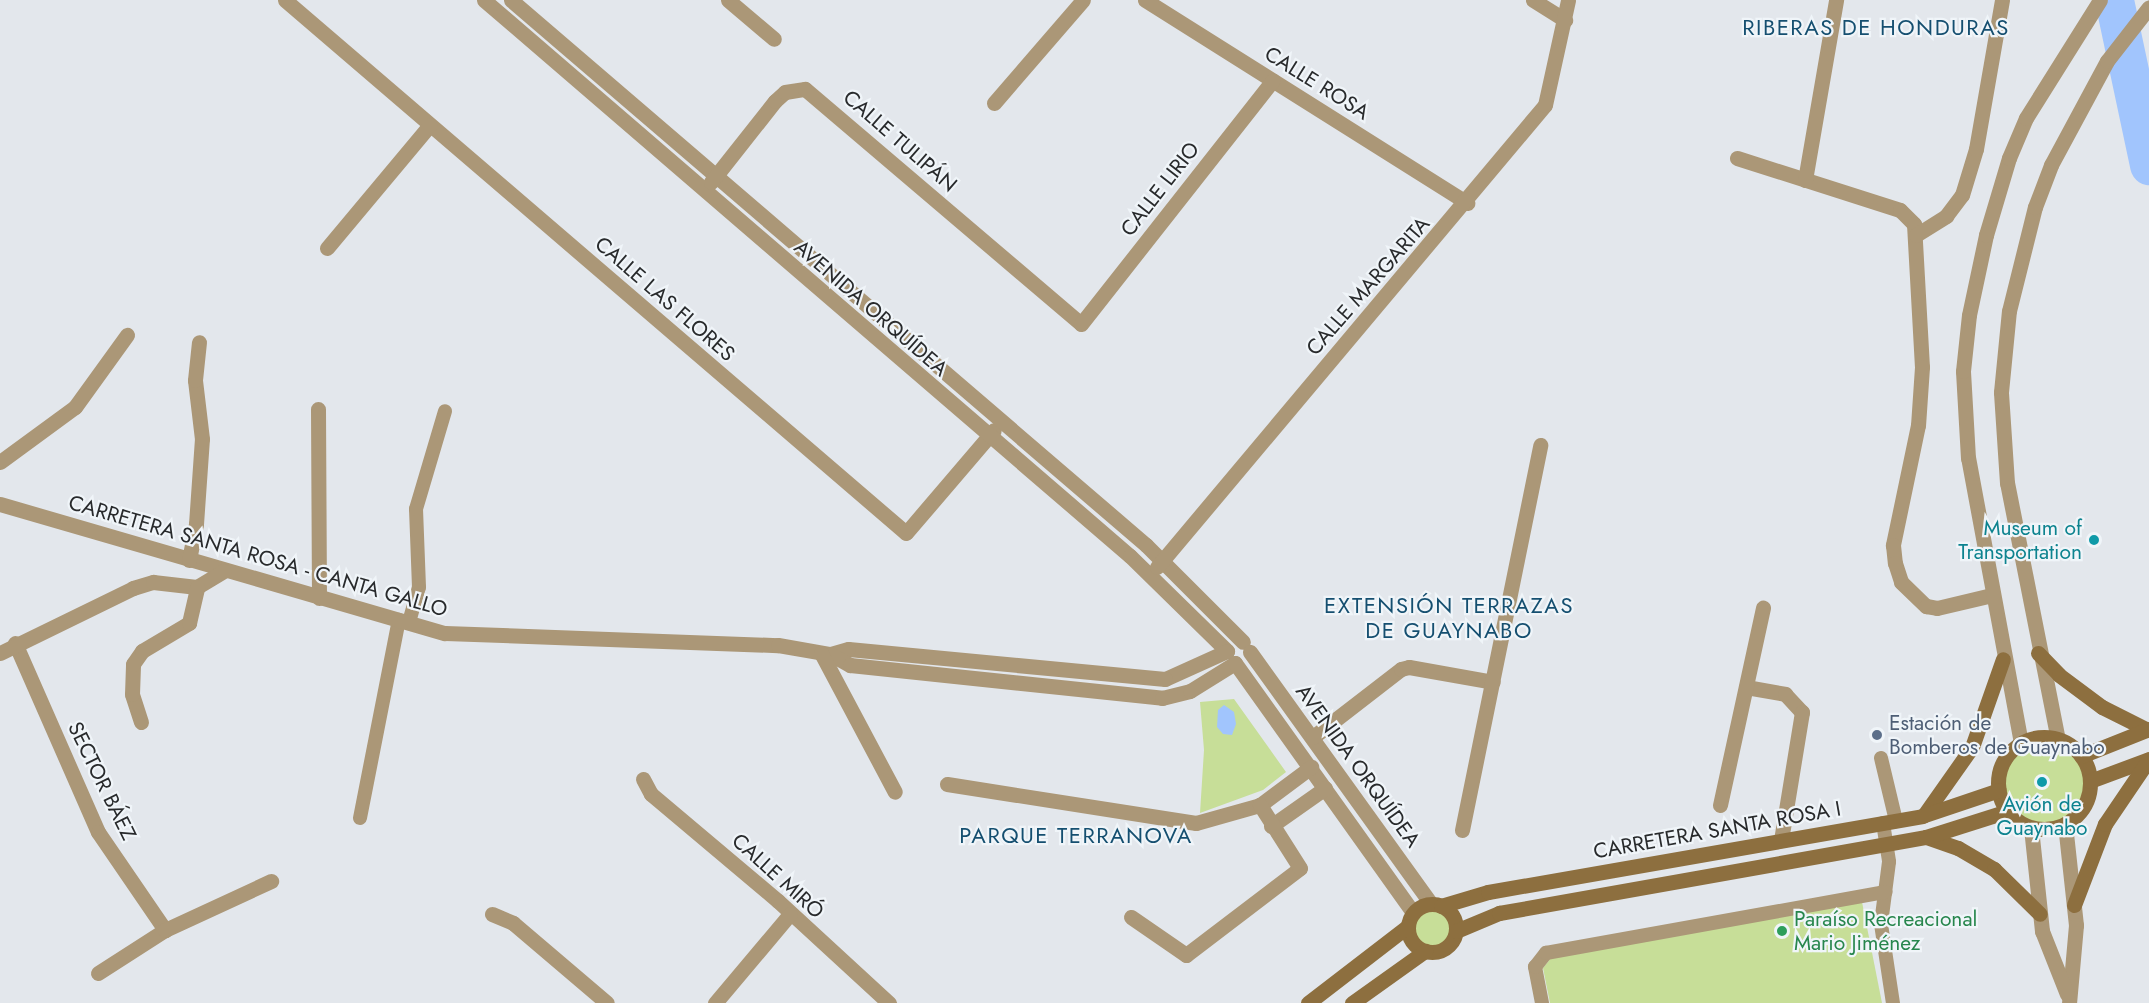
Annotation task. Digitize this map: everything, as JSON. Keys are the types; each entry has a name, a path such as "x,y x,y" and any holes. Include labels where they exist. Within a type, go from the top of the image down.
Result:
{"street":[{"name":"CALLE LAS FLORES","path":"285,0 906,533 1001,421"},
{"name":"AVENIDA ORQUÍDEA","path":"484,0 1150,574 1231,657 1311,767 1410,919"},
{"name":"AVENIDA ORQUÍDEA","path":"511,0 1162,560 1247,647 1436,905"},
{"path":"728,0 774,39"},
{"path":"994,103 1083,0"},
{"name":"CALLE ROSA","path":"1145,0 1467,203"},
{"path":"1533,0 1565,20"},
{"name":"CALLE MARGARITA","path":"1150,574 1467,203 1545,105 1568,0"},
{"path":"1805,180 1836,0"},
{"path":"1916,235 1946,216 1962,195 1976,149 2002,0"},
{"path":"2021,743 2003,659 1968,458 1963,371 1969,315 1986,235 2026,118 2100,0"},
{"path":"2058,740 2038,653 2007,483 2001,392 2009,311 2035,207 2051,165 2107,62 2149,6"},
{"name":"CALLE LIRIO","path":"1081,324 1272,80"},
{"name":"CALLE TULIPÁN","path":"704,191 775,101 785,92 805,89 1081,324"},
{"path":"327,248 430,125"},
{"path":"1737,158 1900,210 1914,224 1922,367 1918,425 1893,545 1895,563 1901,582 1926,606 1937,608 1992,595"},
{"path":"0,462 75,407 127,335"},
{"path":"189,560 196,524 202,439 195,380 199,342"},
{"path":"318,409 319,598"},
{"path":"1462,830 1540,445"},
{"name":"CARRETERA SANTA ROSA - CANTA GALLO","path":"0,504 224,571 445,633 751,643 825,654 850,665 1162,698 1190,691 1231,657 1245,663 1247,647"},
{"path":"0,653 15,643 153,582 197,587 224,571"},
{"path":"141,722 132,694 134,664 142,651 189,623 197,587"},
{"path":"1720,805 1763,609"},
{"name":"SECTOR BÁEZ","path":"15,643 98,832 165,930"},
{"path":"2038,653 2059,675 2102,707 2148,730"},
{"path":"825,654 895,792"},
{"path":"1922,816 1968,754 1990,705 2003,659"},
{"path":"1312,737 1401,669 1409,667 1493,682"},
{"path":"1746,687 1785,694 1802,712 1781,840"},
{"path":"2081,756 2148,730"},
{"path":"2043,737 2058,740 2081,756 2090,781 2084,806 2066,824 2049,829 2031,828 2008,811 1998,790 2002,764 2021,743 2043,737"},
{"path":"2090,781 2149,759"},
{"path":"2074,905 2105,824 2149,759"},
{"path":"947,784 1197,823 1260,805 1311,767"},
{"name":"CALLE MIRÓ","path":"643,779 651,794 889,1003"},
{"path":"1271,826 1325,788"},
{"name":"CARRETERA SANTA ROSA I","path":"1436,905 1488,892 1922,816 1998,790"},
{"path":"1131,917 1186,955 1300,868 1271,826 1260,805"},
{"name":"CARRETERA SANTA ROSA I","path":"1456,931 1498,914 1926,837 2008,811"},
{"path":"2066,824 2076,925 2069,1000"},
{"path":"2031,828 2042,931 2069,1000"},
{"path":"1926,837 1958,848 1994,869 2040,914"},
{"path":"98,973 165,930 271,881"},
{"path":"1308,1003 1410,919 1436,905 1453,917 1456,931 1448,947 1425,951 1352,1003"},
{"path":"492,914 513,923 607,1003"},
{"path":"715,1003 790,914"},
{"path":"1410,919 1413,944 1425,951"}],"lane":[{"path":"360,818 404,621 418,587 416,508 445,411"},
{"path":"1881,758 1889,822 1886,892 1881,924 1893,1003"},
{"path":"1542,1003 1535,967 1546,954 1886,892"}],"green space":[{"path":"1234,699 1286,772 1263,790 1200,813 1204,750 1200,702"},
{"path":"2044,743 2060,746 2073,755 2082,768 2085,784 2082,800 2073,813 2060,822 2044,825 2028,822 2015,813 2006,800 2003,784 2006,768 2015,755 2028,746"},
{"name":"Paraíso Recreacional Mario Jiménez","path":"1862,902 1882,1003 1550,1003 1543,968 1551,958"},
{"path":"1432,909 1446,914 1451,928 1446,942 1432,947 1418,942 1413,928 1418,914"}],"water":[{"path":"1224,705 1234,712 1236,724 1232,735 1223,734 1217,727 1218,710"}],"waterway":[{"path":"2114,0 2149,165"}],"place":[{"name":"Museum of Transportation","path":"2094,540"},
{"name":"Estación de Bomberos de Guaynabo","path":"1877,735"},
{"name":"Avión de Guaynabo","path":"2042,782"},
{"name":"Paraíso Recreacional Mario Jiménez","path":"1782,931"}],"district":[{"name":"RIBERAS DE HONDURAS","path":"1876,28"},
{"name":"EXTENSIÓN TERRAZAS DE GUAYNABO","path":"1449,618"},
{"name":"PARQUE TERRANOVA","path":"1076,836"}]}
